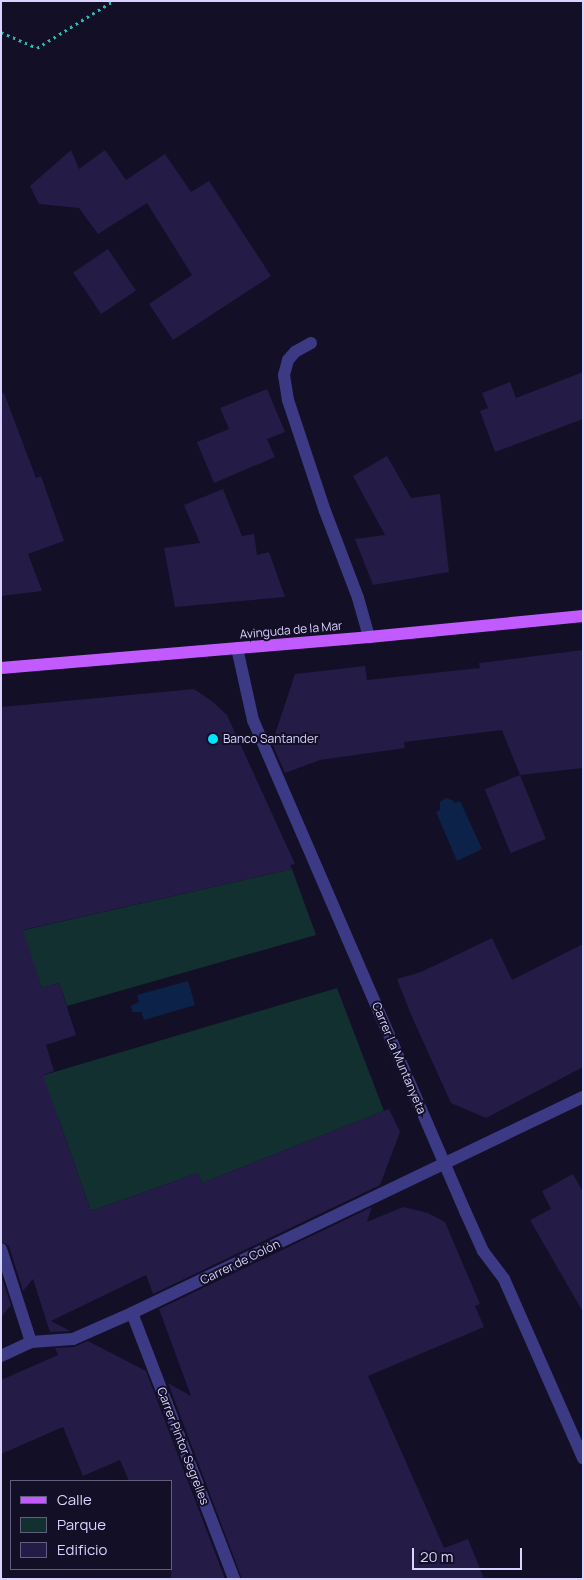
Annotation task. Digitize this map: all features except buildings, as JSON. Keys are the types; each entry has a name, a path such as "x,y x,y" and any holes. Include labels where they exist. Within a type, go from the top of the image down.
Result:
{"main road":[{"name":"Avinguda de la Mar","path":"1,668 369,637 583,616"}],"street":[{"path":"311,343 295,352 288,360 284,375 288,400 322,503 358,598 369,637"},
{"name":"Carrer La Muntanyeta","path":"237,648 253,720 444,1164 483,1251 504,1279 583,1458"},
{"name":"Carrer de Colón","path":"31,1342 73,1339 132,1314 583,1097"},
{"path":"1,1249 31,1342 1,1356"},
{"name":"Carrer Pintor Segrelles","path":"132,1314 234,1579"}],"path":[{"path":"1,32 37,48 113,1"}],"green space":[{"path":"292,869 316,935 67,1006 59,983 42,988 38,977 1,989 20,931"},
{"path":"337,988 384,1111 202,1183 198,1173 91,1211 59,1120 14,1084"}],"water":[{"path":"446,798 455,803 460,801 482,849 457,861 436,812 440,810 440,802"},
{"path":"188,981 195,1005 144,1020 141,1012 132,1012 131,1006 139,1002 137,995"}],"place":[{"name":"Banco Santander","path":"213,739"}]}
